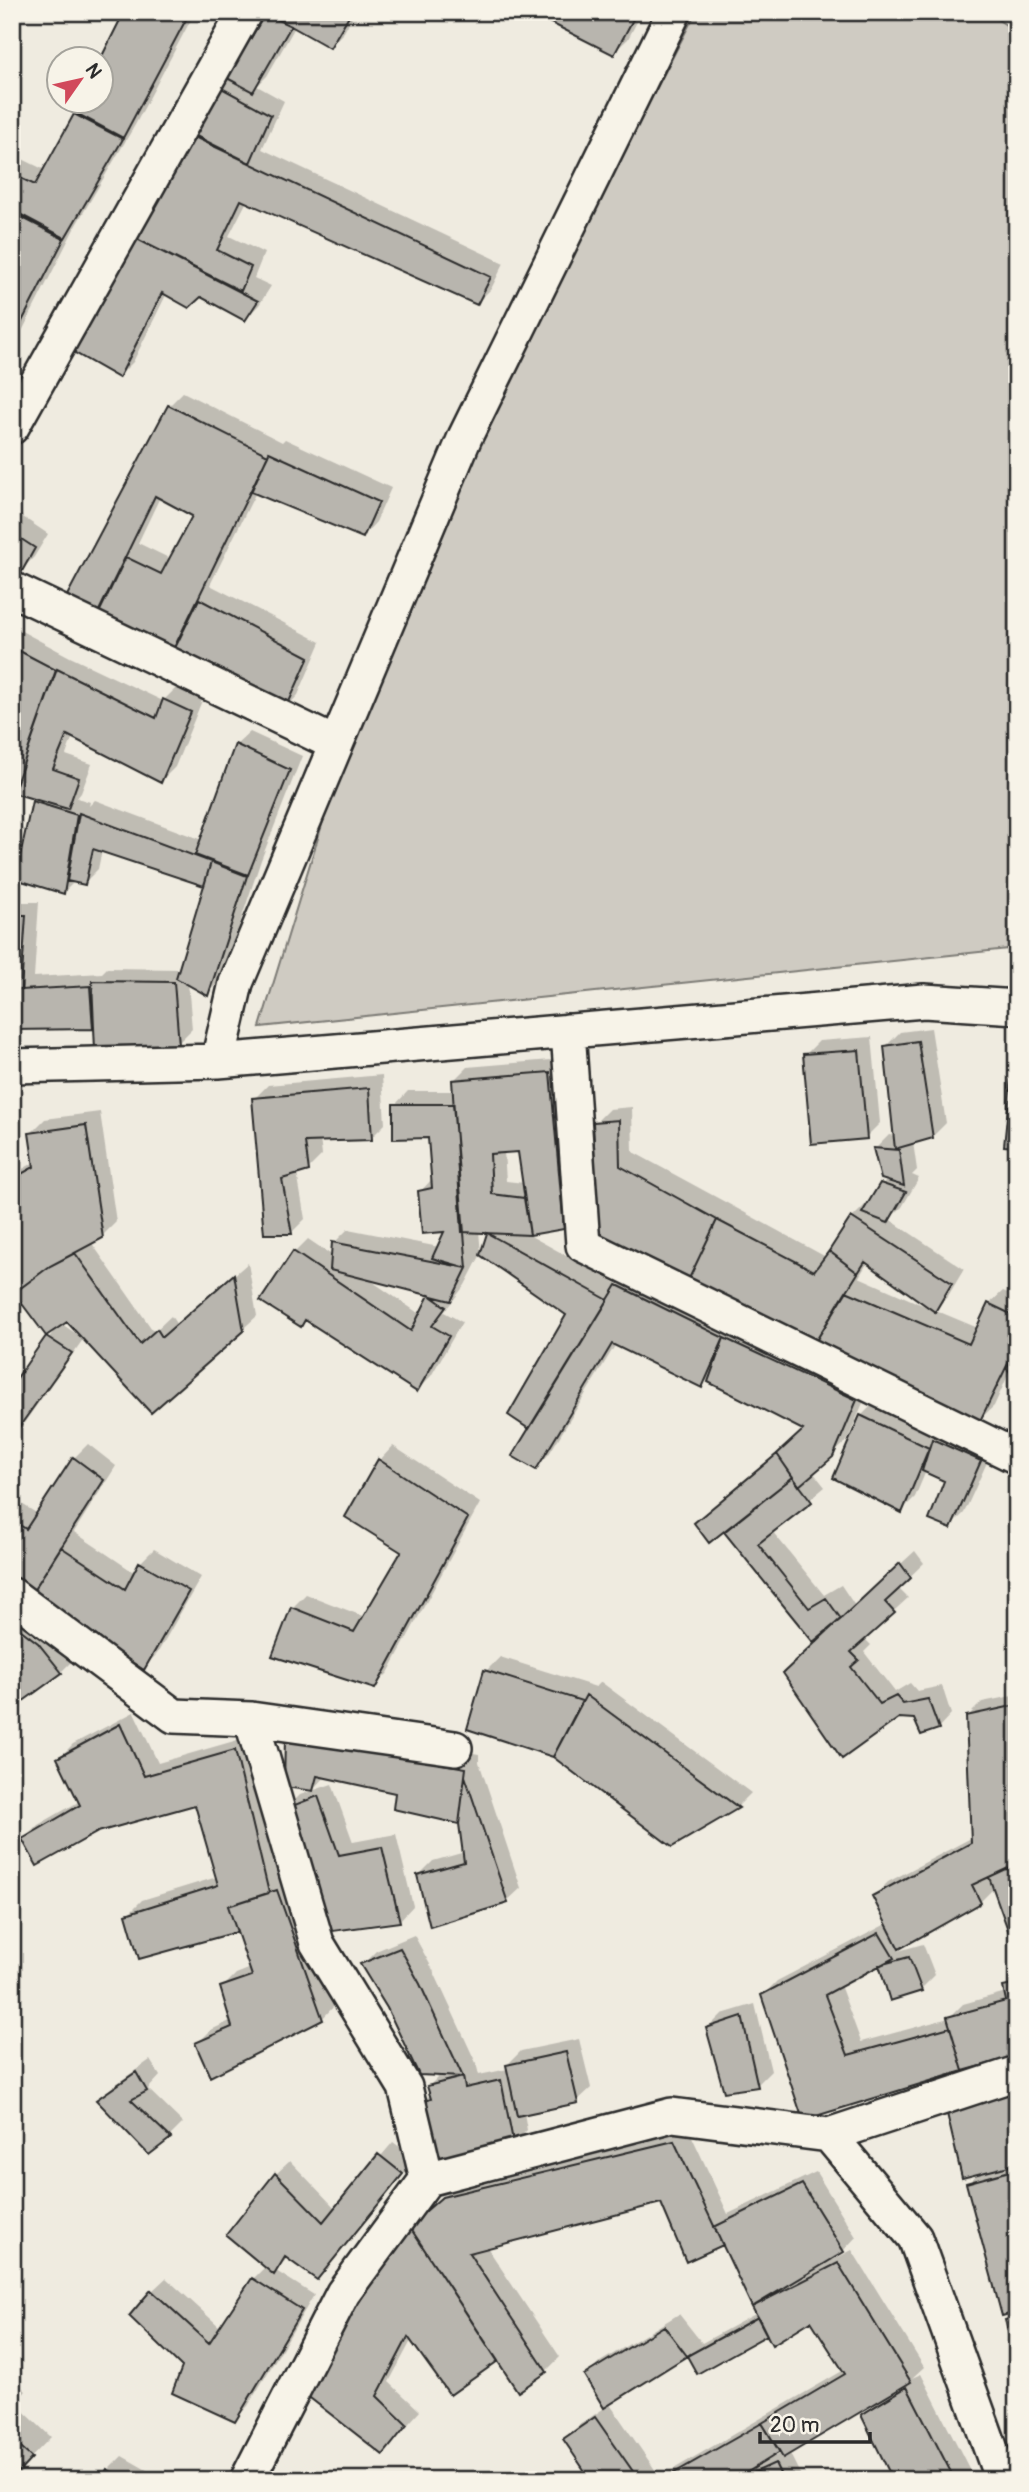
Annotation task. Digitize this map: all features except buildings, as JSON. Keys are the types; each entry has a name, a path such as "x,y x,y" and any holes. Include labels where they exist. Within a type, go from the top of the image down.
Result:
{"street":[{"path":"12,427 244,12"},
{"path":"218,1061 236,983 465,436 674,12"},
{"path":"12,589 336,744"},
{"path":"12,1066 218,1061 924,1002 1017,1007"},
{"path":"568,1031 583,1245 1017,1457"},
{"path":"12,1595 174,1716 251,1719 455,1748"},
{"path":"251,1719 317,1942 405,2087 427,2179"},
{"path":"247,2480 343,2292 427,2179 672,2115 829,2135 1017,2073"},
{"path":"829,2135 915,2238 1002,2480"}],"shaded area":[{"path":"696,12 986,12 1017,32 1017,950 260,1027 390,603"}]}
